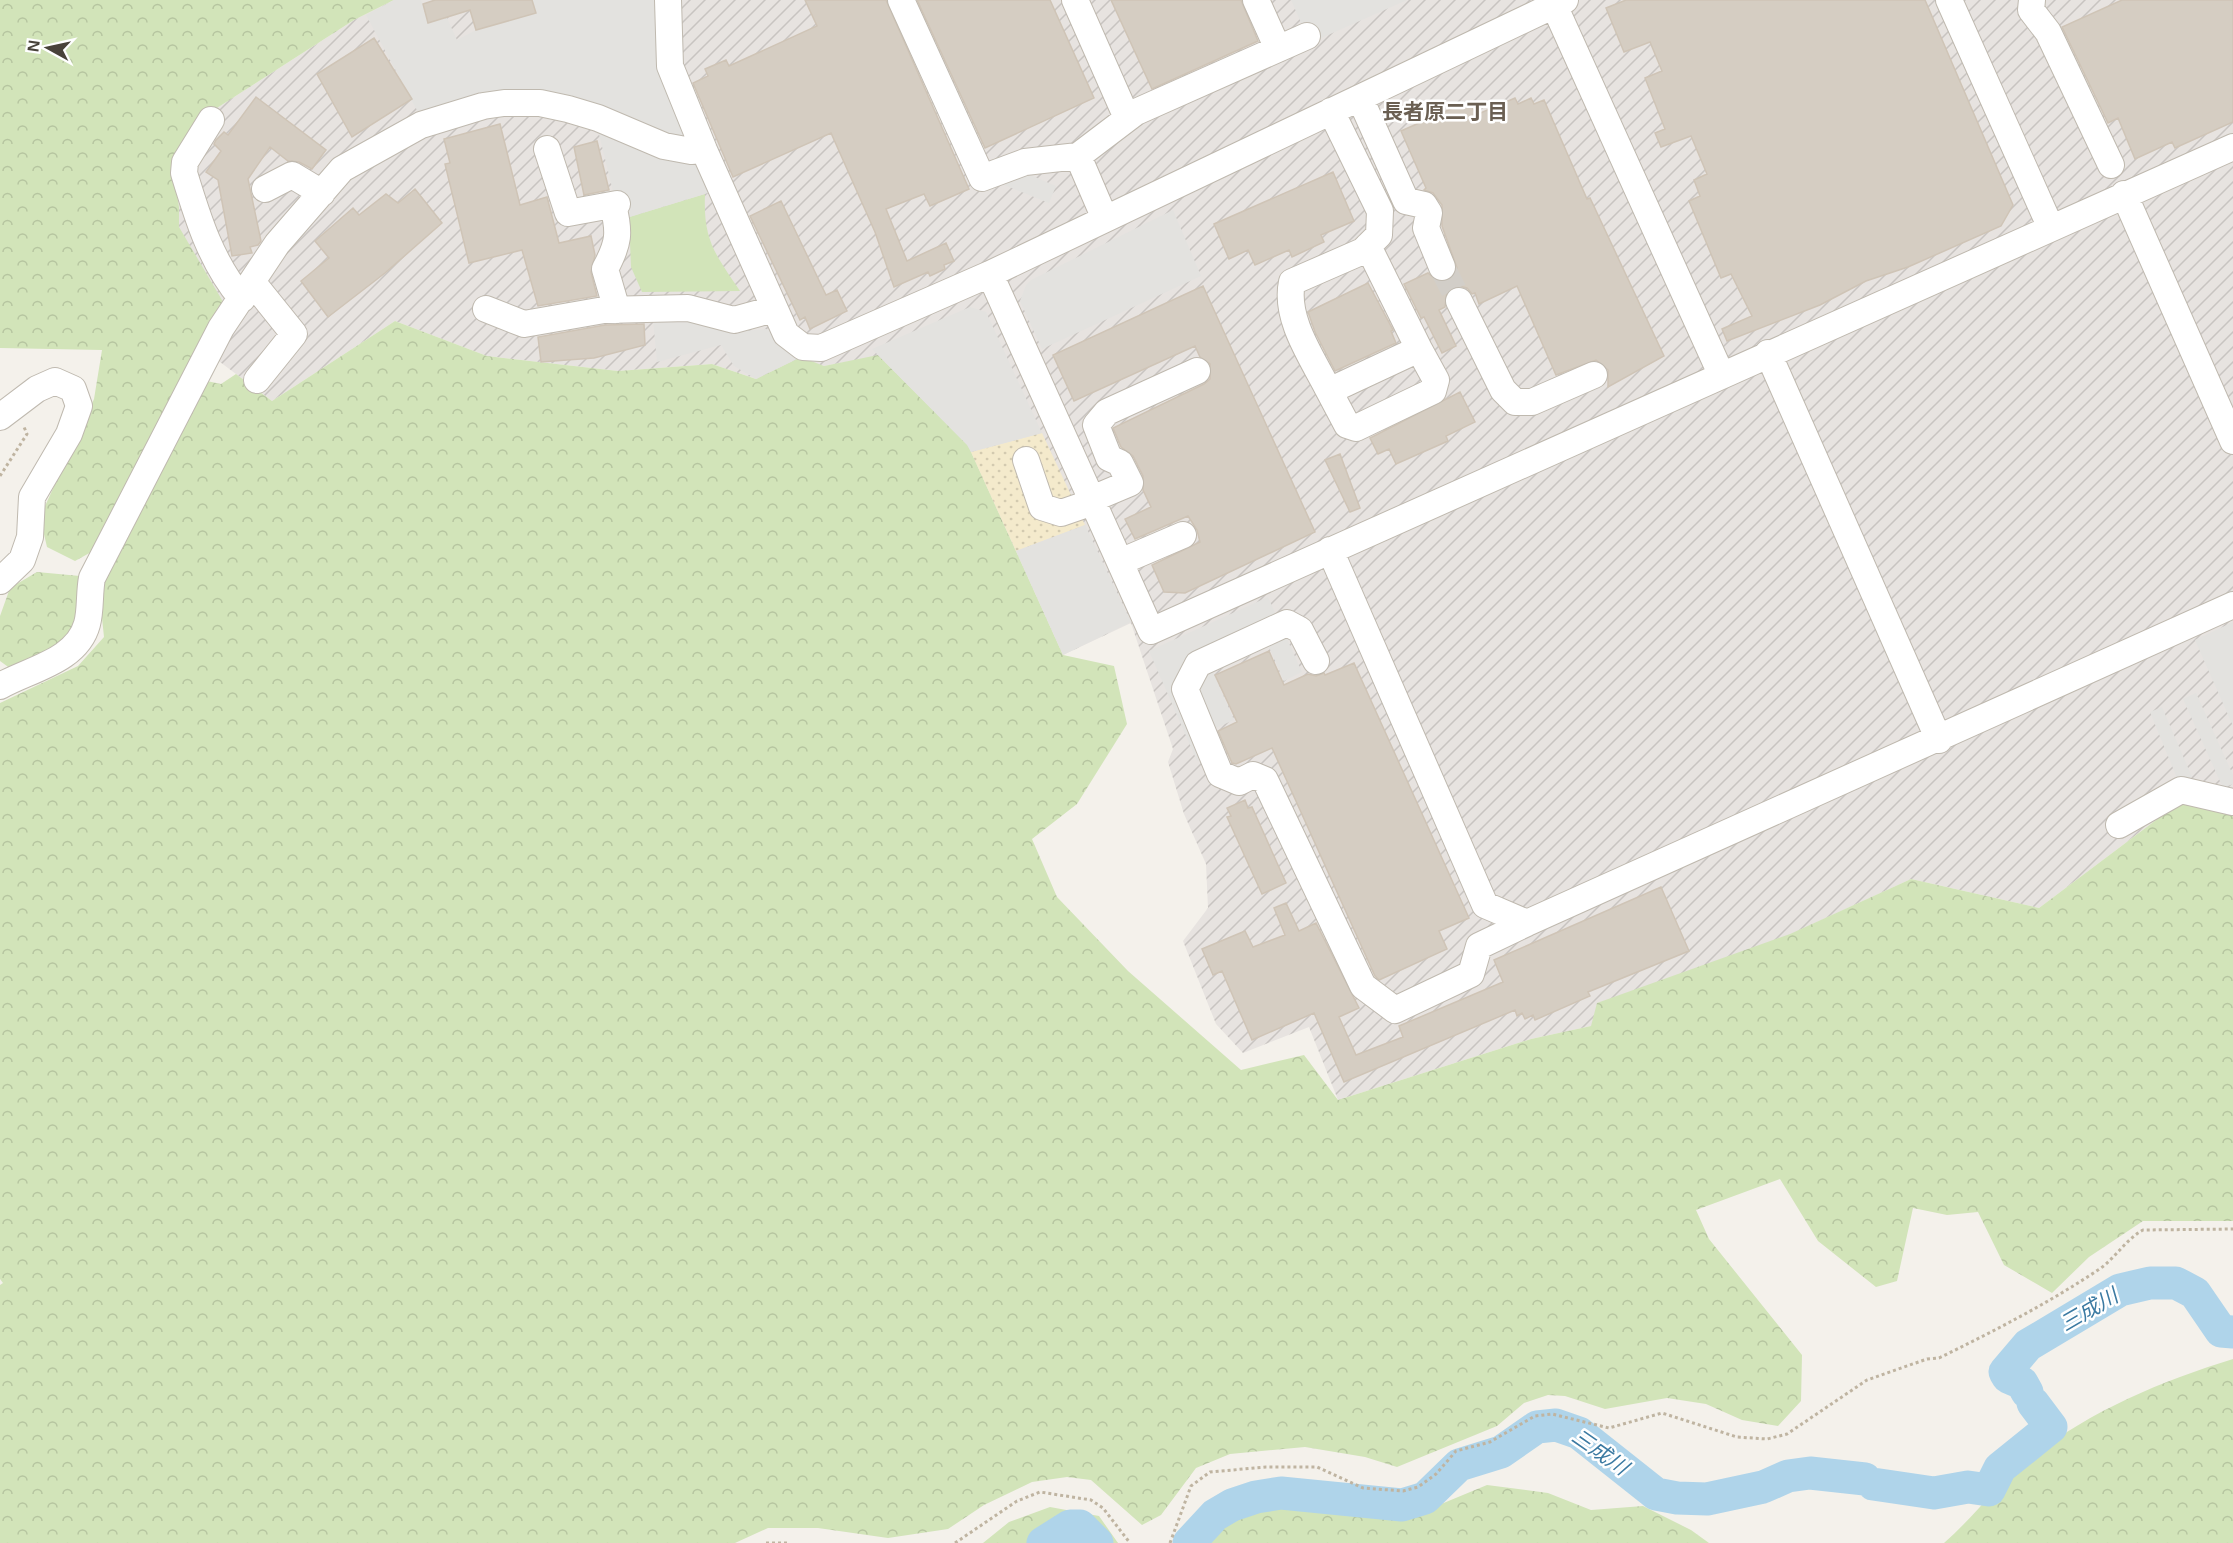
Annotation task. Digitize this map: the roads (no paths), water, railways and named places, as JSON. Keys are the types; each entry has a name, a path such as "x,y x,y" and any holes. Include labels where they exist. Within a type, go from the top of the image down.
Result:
{"street":[{"path":"668,0 670,66 704,150 786,334 803,347 821,348 990,274 1560,3 1721,374"},
{"path":"901,0 982,178 1025,162 1078,156 1136,112 1307,36"},
{"path":"1075,0 1127,118"},
{"path":"1256,0 1278,49"},
{"path":"1948,0 2050,226"},
{"path":"2032,0 2031,10 2048,32 2111,165"},
{"path":"1360,98 1406,201 1425,205 1429,213 1425,228 1442,267"},
{"path":"0,686 71,651 84,635 88,620 88,596 92,578 198,369 221,328 278,244 342,169 421,124 483,106 504,103 540,103 568,109 664,146 692,151 704,150"},
{"path":"1331,111 1380,211 1379,235 1368,246 1363,251 1292,282 1289,296 1294,318 1329,391 1347,425 1356,428 1433,391 1436,380 1368,246"},
{"path":"211,120 185,162 184,173 203,235 227,280 248,291 294,334 256,380"},
{"path":"990,274 1151,631 2050,226 2233,147"},
{"path":"547,149 568,213 615,205 619,228 617,248 605,269 617,310"},
{"path":"1078,156 1105,219"},
{"path":"265,189 292,175 322,193"},
{"path":"2124,194 2233,441"},
{"path":"1459,301 1503,390 1515,402 1532,402 1594,375"},
{"path":"486,309 524,324 617,310 688,308 734,320 774,309"},
{"path":"1329,391 1419,349"},
{"path":"1768,354 1939,740"},
{"path":"1026,460 1042,507 1061,513 1130,483 1120,463 1109,458 1096,425 1107,412 1197,371"},
{"path":"0,582 22,560 30,537 32,497 69,434 79,406 74,389 55,381 37,389 7,412"},
{"path":"1120,562 1183,535"},
{"path":"1330,550 1485,905 1527,923"},
{"path":"1316,661 1300,630 1287,623 1198,664 1185,689 1220,774 1239,782 1253,775 1265,780 1363,986 1395,1010 1471,974 1479,946 1939,740 2233,605"},
{"path":"2119,825 2181,790 2233,802"}],"waterway":[{"name":"三成川","path":"2027,1392 2022,1383 2008,1377 2005,1372 2028,1345 2120,1290 2150,1283 2176,1283 2195,1293 2221,1331 2233,1332"},
{"name":"三成川","path":"1873,1484 1934,1493 1968,1487 1989,1490 2000,1468 2051,1427 2033,1403"},
{"name":"三成川","path":"1189,1543 1215,1515 1232,1505 1256,1497 1281,1493 1402,1505 1425,1498 1459,1465 1501,1452 1537,1427 1556,1425 1579,1433 1656,1494 1677,1498 1707,1499 1763,1487 1788,1476 1810,1473 1865,1479"},
{"name":"三成川","path":"1043,1543 1070,1526 1080,1526 1097,1543"}],"tunnel":[{"path":"1442,267 1459,301"}],"district":[{"name":"長者原二丁目","path":"1445,112"}]}
